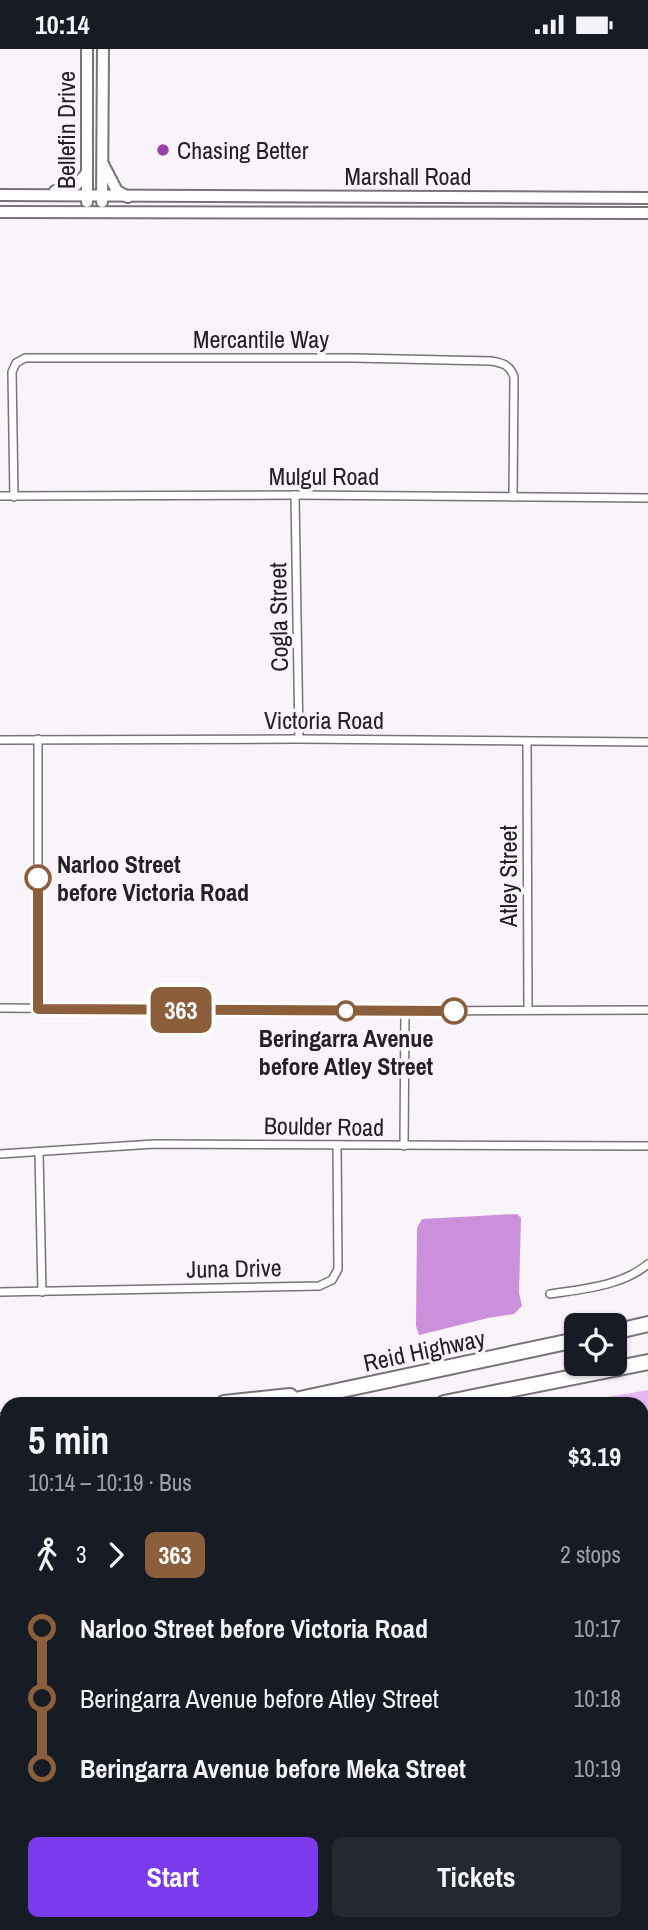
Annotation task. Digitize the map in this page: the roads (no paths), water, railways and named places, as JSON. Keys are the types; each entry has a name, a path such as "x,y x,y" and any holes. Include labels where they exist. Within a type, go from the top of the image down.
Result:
{"highway":[{"path":"627,1329 648,1324"},
{"name":"Reid Highway","path":"311,1397 564,1343"},
{"path":"474,1397 648,1362"},
{"path":"275,1397 361,1387"}],"main road":[{"name":"Bellefin Drive","path":"87,49 87,212"},
{"name":"Bellefin Drive","path":"102,212 103,49"},
{"path":"102,159 117,191 128,197"},
{"path":"0,194 61,191 76,185 87,173"},
{"name":"Marshall Road","path":"0,194 128,197 648,198"},
{"name":"Marshall Road","path":"0,212 648,213"}],"street":[{"name":"Mercantile Way","path":"14,497 12,372 16,363 25,358 354,358 491,361 511,368 514,377 513,497"},
{"name":"Cogla Street","path":"295,495 299,739"},
{"name":"Mulgul Road","path":"0,496 648,498"},
{"path":"38,739 38,1009"},
{"name":"Victoria Road","path":"0,740 299,739 648,743"},
{"name":"Atley Street","path":"527,742 528,1010"},
{"path":"0,1008 648,1010"},
{"path":"404,1146 405,1011"},
{"name":"Boulder Road","path":"0,1154 154,1145 648,1146"},
{"name":"Juna Drive","path":"0,1292 319,1286 332,1280 338,1269 337,1145"},
{"path":"39,1152 42,1292"},
{"path":"550,1294 588,1289 636,1274 648,1265"}],"place":[{"name":"Chasing Better","path":"163,150"},
{"name":"Narloo Street before Victoria Road","path":"38,878"},
{"name":"Beringarra Avenue before Atley Street","path":"346,1011"}]}
